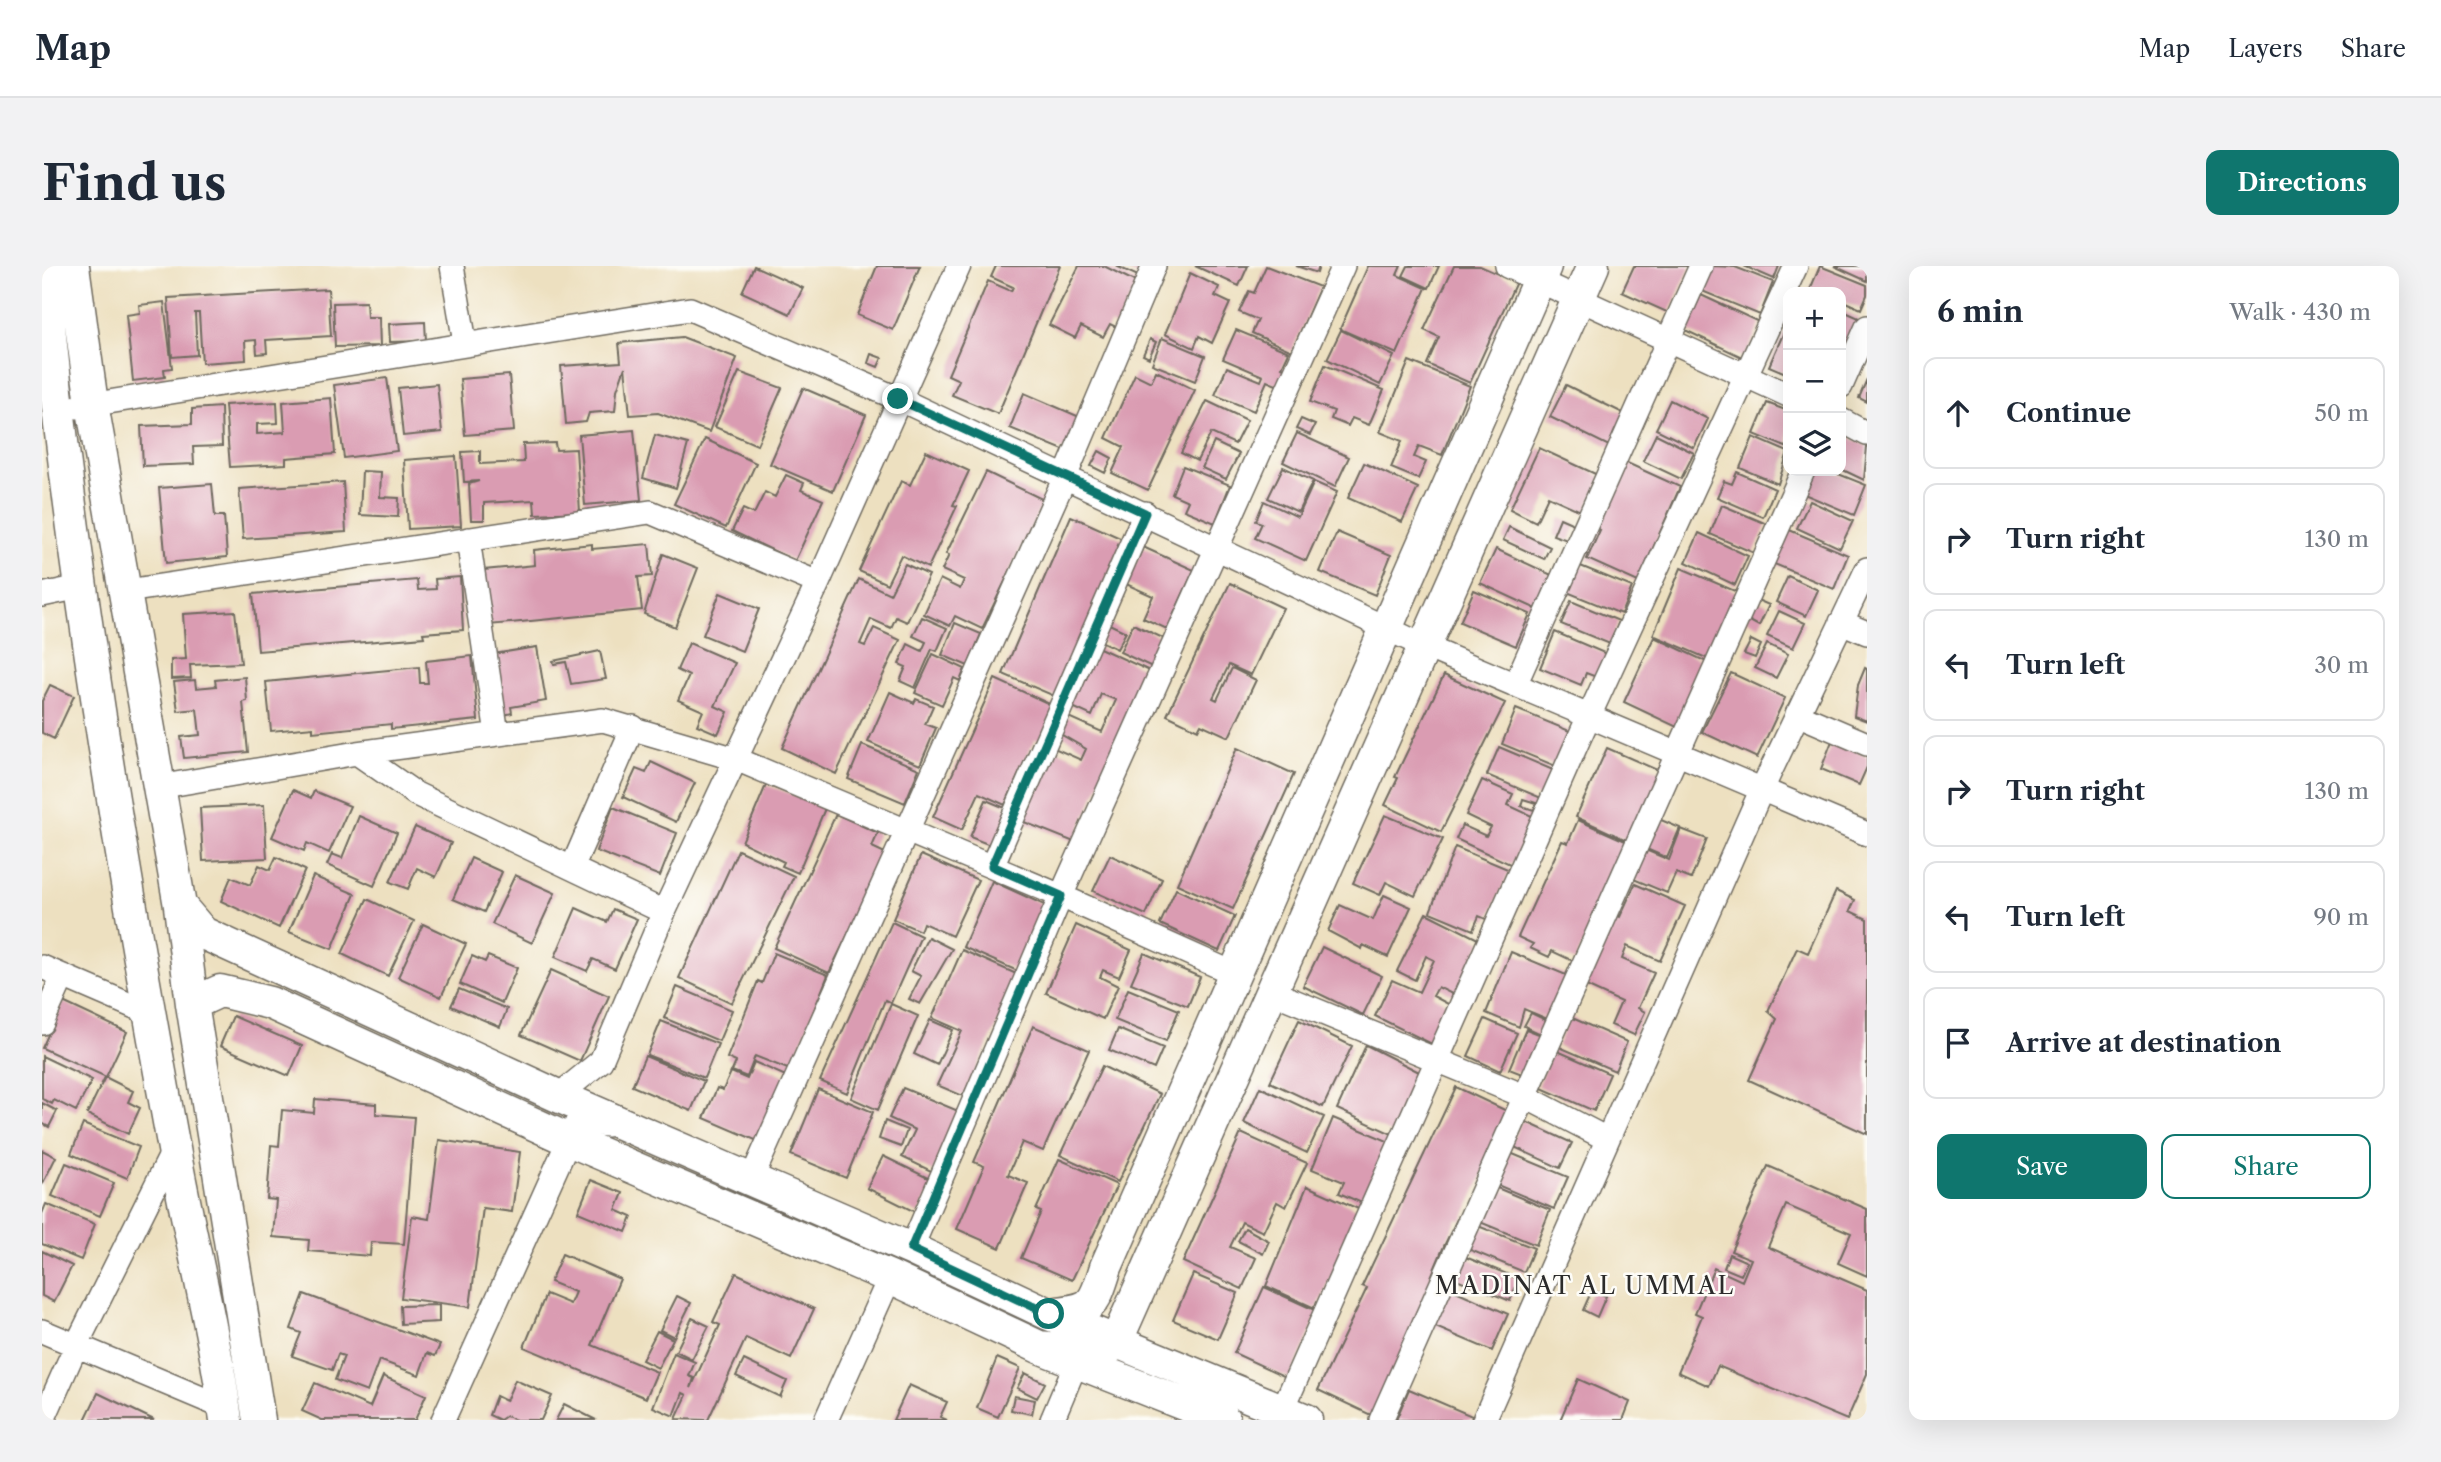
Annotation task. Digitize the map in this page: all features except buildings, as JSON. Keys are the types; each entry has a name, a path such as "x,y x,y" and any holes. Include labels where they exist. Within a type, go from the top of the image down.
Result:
{"street":[{"path":"43,266 57,412 80,587 174,1149 226,1414"},
{"path":"73,266 92,404 127,591 180,906 192,1004 259,1420"},
{"path":"452,266 465,343"},
{"path":"558,1096 601,1061 664,912 818,583 959,266"},
{"path":"751,1180 1065,477 1154,266"},
{"path":"911,1249 1061,896 1343,266"},
{"path":"1507,266 1541,273 1578,298 1783,393"},
{"path":"1039,1347 1102,1354 1116,1342 1593,266"},
{"path":"1515,685 1701,266"},
{"path":"180,906 204,933 558,1096 1288,1417 1437,1063 1589,716 1796,266"},
{"path":"1049,1314 1086,1310 1096,1300 1106,1268 1233,973 1541,273"},
{"path":"57,412 465,343 690,309 898,399 1426,647 1867,834"},
{"path":"1846,375 1867,327"},
{"path":"1846,424 1867,434"},
{"path":"1381,1420 1801,476"},
{"path":"127,591 650,512 818,583"},
{"path":"992,866 1145,513"},
{"path":"468,539 497,734"},
{"path":"1484,1420 1605,1139 1761,791 1867,569"},
{"path":"42,595 80,587"},
{"path":"1841,622 1867,633"},
{"path":"1797,714 1867,744"},
{"path":"158,787 357,753 603,720 736,759 992,866 1233,973"},
{"path":"572,868 633,727"},
{"path":"357,753 415,794 664,912"},
{"path":"1278,874 1274,922 1253,968 1254,981 1260,988 1437,1063 1524,1096 1605,1139"},
{"path":"247,998 234,976 238,966 253,955"},
{"path":"42,1023 52,972 151,1014"},
{"path":"192,1004 220,991 270,1003 569,1140 890,1276 1039,1347 1224,1420"},
{"path":"443,1420 577,1122 633,1128"},
{"path":"43,1420 76,1346 174,1149"},
{"path":"1106,1268 1112,1279 1128,1286 1143,1282"},
{"path":"826,1420 890,1276"},
{"path":"42,1331 226,1414"},
{"path":"1052,1420 1077,1361"}],"district":[{"name":"MADINAT AL UMMAL","path":"1585,1285"}],"route":[{"path":"898,399 1145,513 992,866 1061,896 911,1249 1049,1314"}]}
